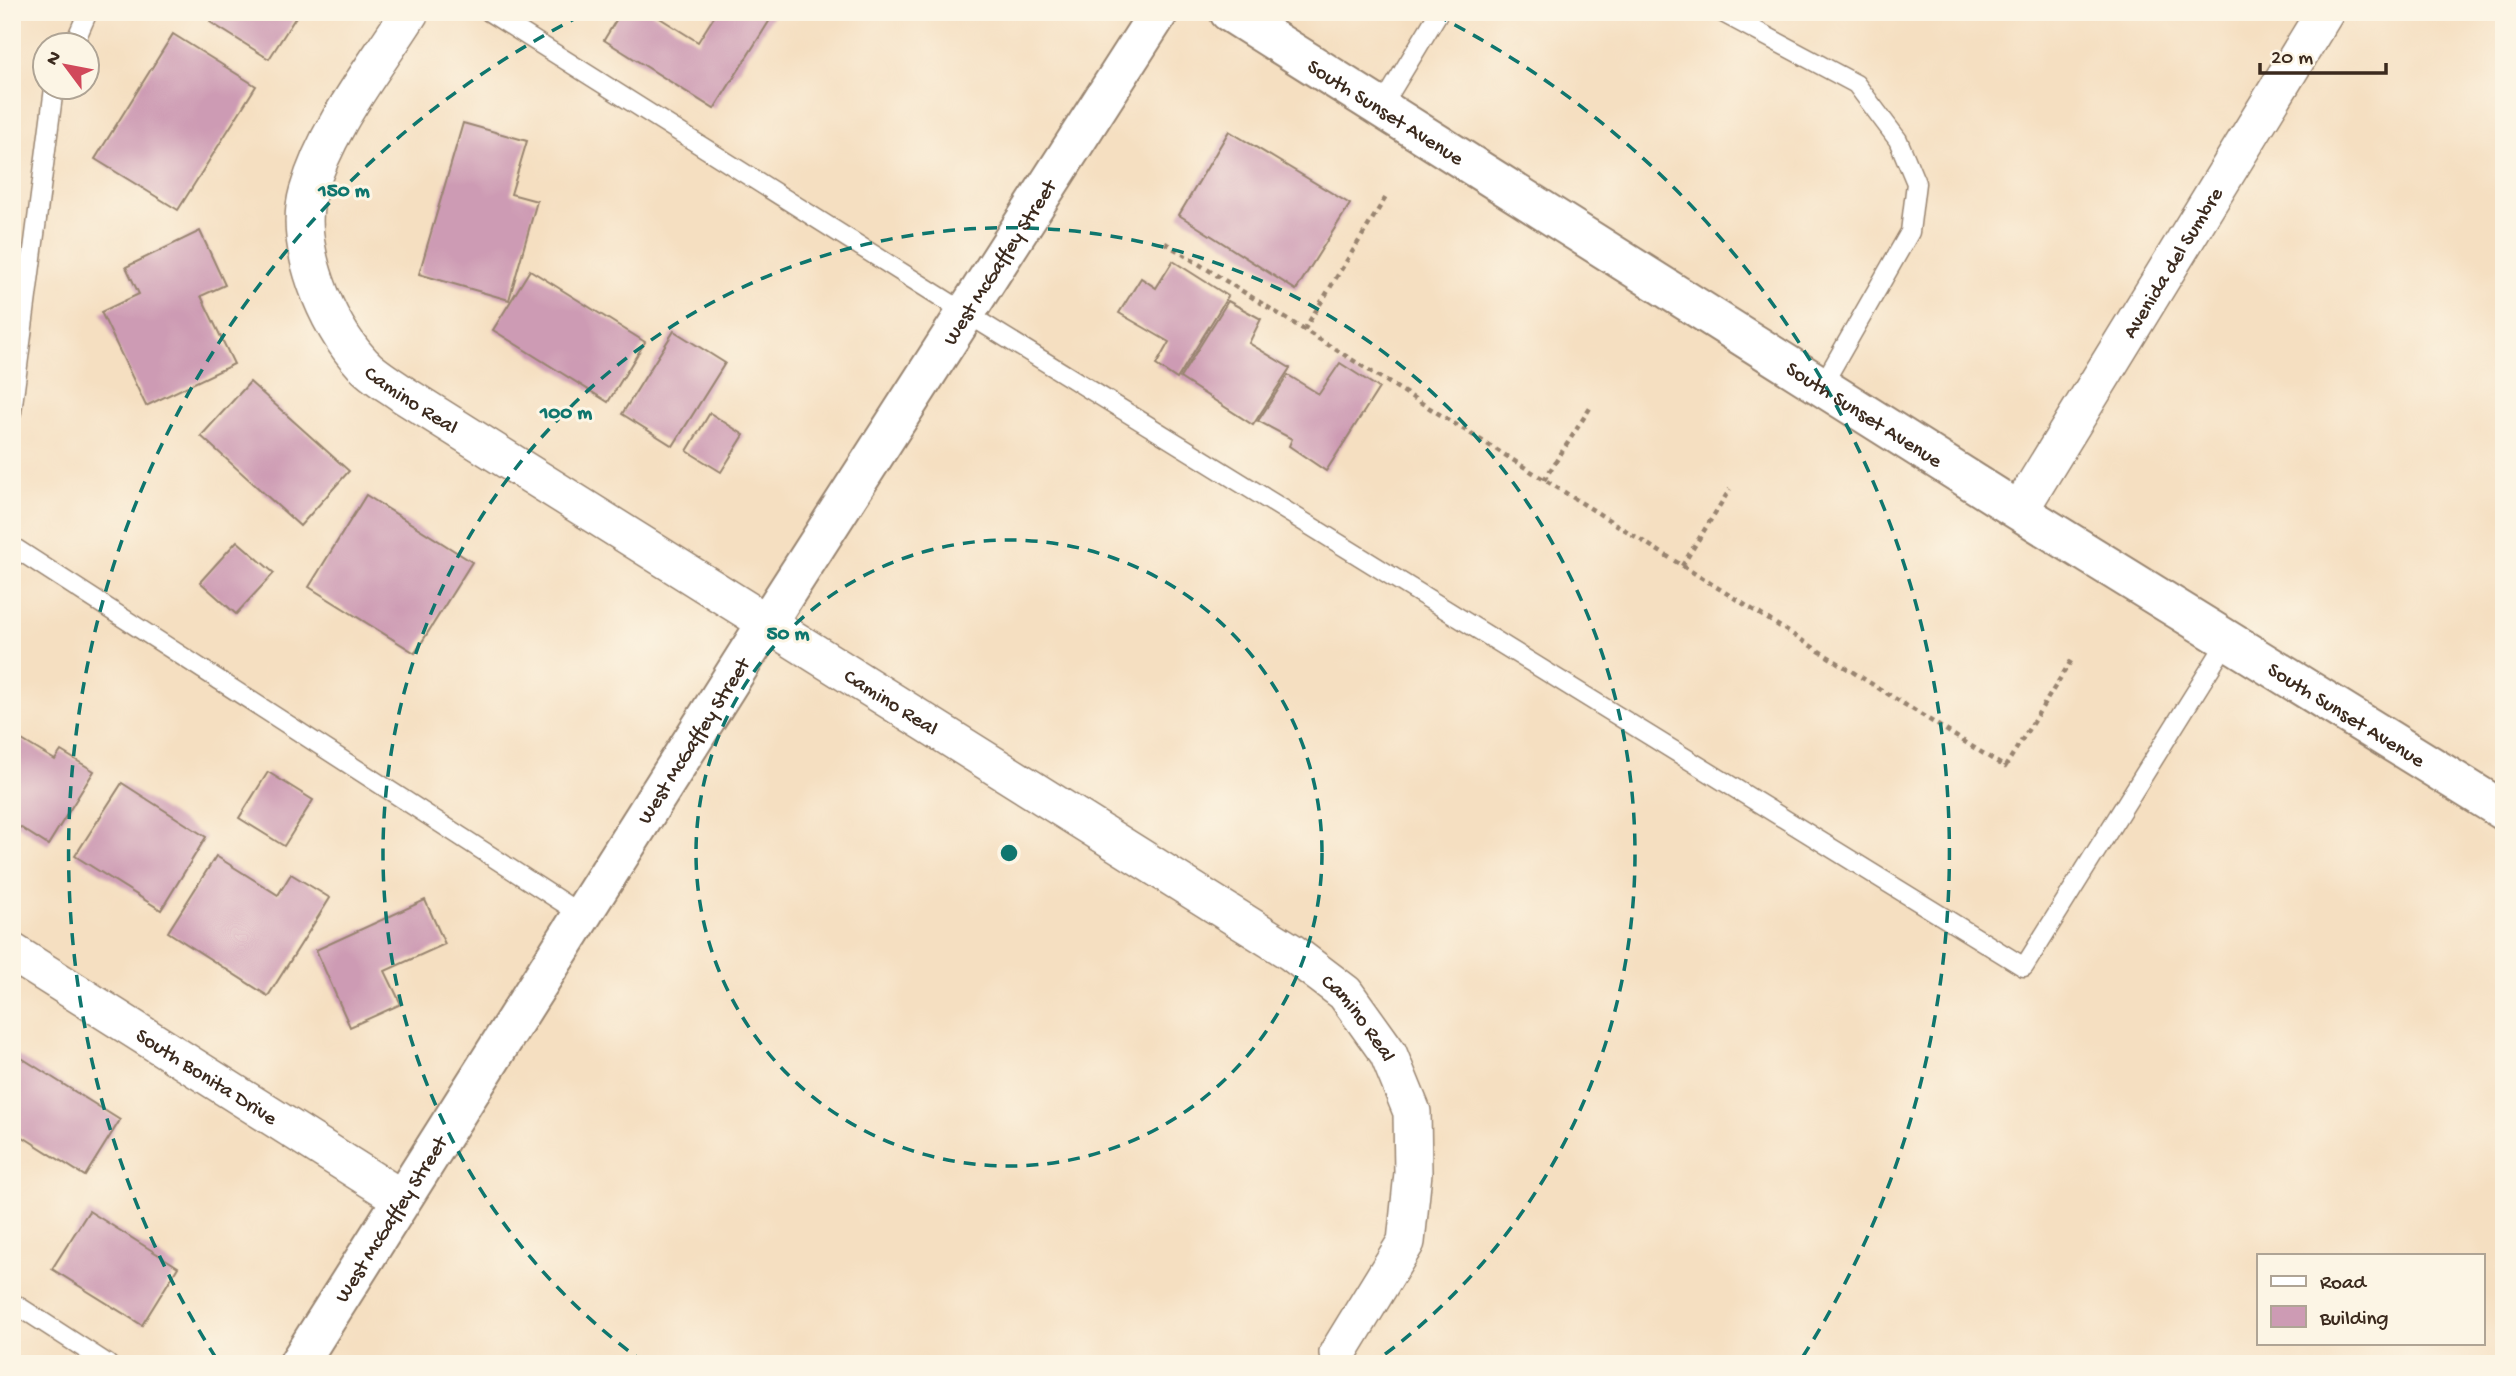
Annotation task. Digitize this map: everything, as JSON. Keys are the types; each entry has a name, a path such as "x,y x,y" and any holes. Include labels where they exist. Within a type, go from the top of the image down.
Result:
{"main road":[{"name":"West McGaffey Street","path":"298,1364 766,624 1159,12"},
{"name":"South Sunset Avenue","path":"1229,12 2228,640 2500,801"}],"street":[{"name":"Camino Real","path":"410,12 331,136 307,194 306,250 321,296 340,336 363,365 404,395 1290,951 1345,993 1388,1053 1412,1112 1413,1173 1406,1242 1338,1353"},
{"name":"Avenida del Sumbre","path":"2019,510 2326,12"},
{"name":"South Bonita Drive","path":"12,951 402,1199"}],"lane":[{"path":"79,32 88,12"},
{"path":"489,12 966,313 2024,967 2228,640"},
{"path":"1381,108 1439,12"},
{"path":"1721,12 1857,84 1898,140 1916,183 1910,232 1822,386"},
{"path":"12,412 52,102"},
{"path":"12,546 582,915"},
{"path":"12,1302 108,1364"}],"path":[{"path":"1304,330 1386,197"},
{"path":"1165,243 2005,767 2071,661"},
{"path":"1544,480 1592,405"},
{"path":"1682,566 1730,489"}],"building":[{"path":"216,12 299,12 269,59 210,22"},
{"path":"621,12 650,12 698,42 717,12 775,12 714,109 604,40"},
{"path":"173,34 256,86 178,210 95,159"},
{"path":"463,123 527,141 511,194 537,201 509,300 419,274"},
{"path":"1229,131 1350,204 1296,290 1179,215"},
{"path":"200,231 225,285 201,296 234,364 146,406 101,312 139,294 126,267"},
{"path":"1173,261 1228,296 1177,379 1156,365 1169,342 1119,313 1141,278 1156,288"},
{"path":"530,270 645,342 608,402 493,330"},
{"path":"1228,301 1261,319 1249,343 1290,368 1253,425 1180,378"},
{"path":"674,331 725,363 673,446 622,414"},
{"path":"1340,363 1379,388 1326,471 1289,446 1292,439 1258,421 1288,375 1319,394"},
{"path":"250,382 349,471 300,526 201,436"},
{"path":"710,413 744,435 721,472 687,451"},
{"path":"366,495 472,562 415,653 309,587"},
{"path":"237,541 274,573 236,614 200,582"},
{"path":"12,734 55,760 61,751 94,771 48,845 12,822"},
{"path":"268,772 313,800 284,846 239,818"},
{"path":"122,783 206,837 161,910 75,856"},
{"path":"216,856 278,895 291,874 330,898 268,996 168,932"},
{"path":"425,900 445,944 385,971 401,1004 350,1027 316,950"},
{"path":"12,1052 120,1120 85,1176 12,1130"},
{"path":"89,1211 178,1267 142,1325 52,1269"}]}
